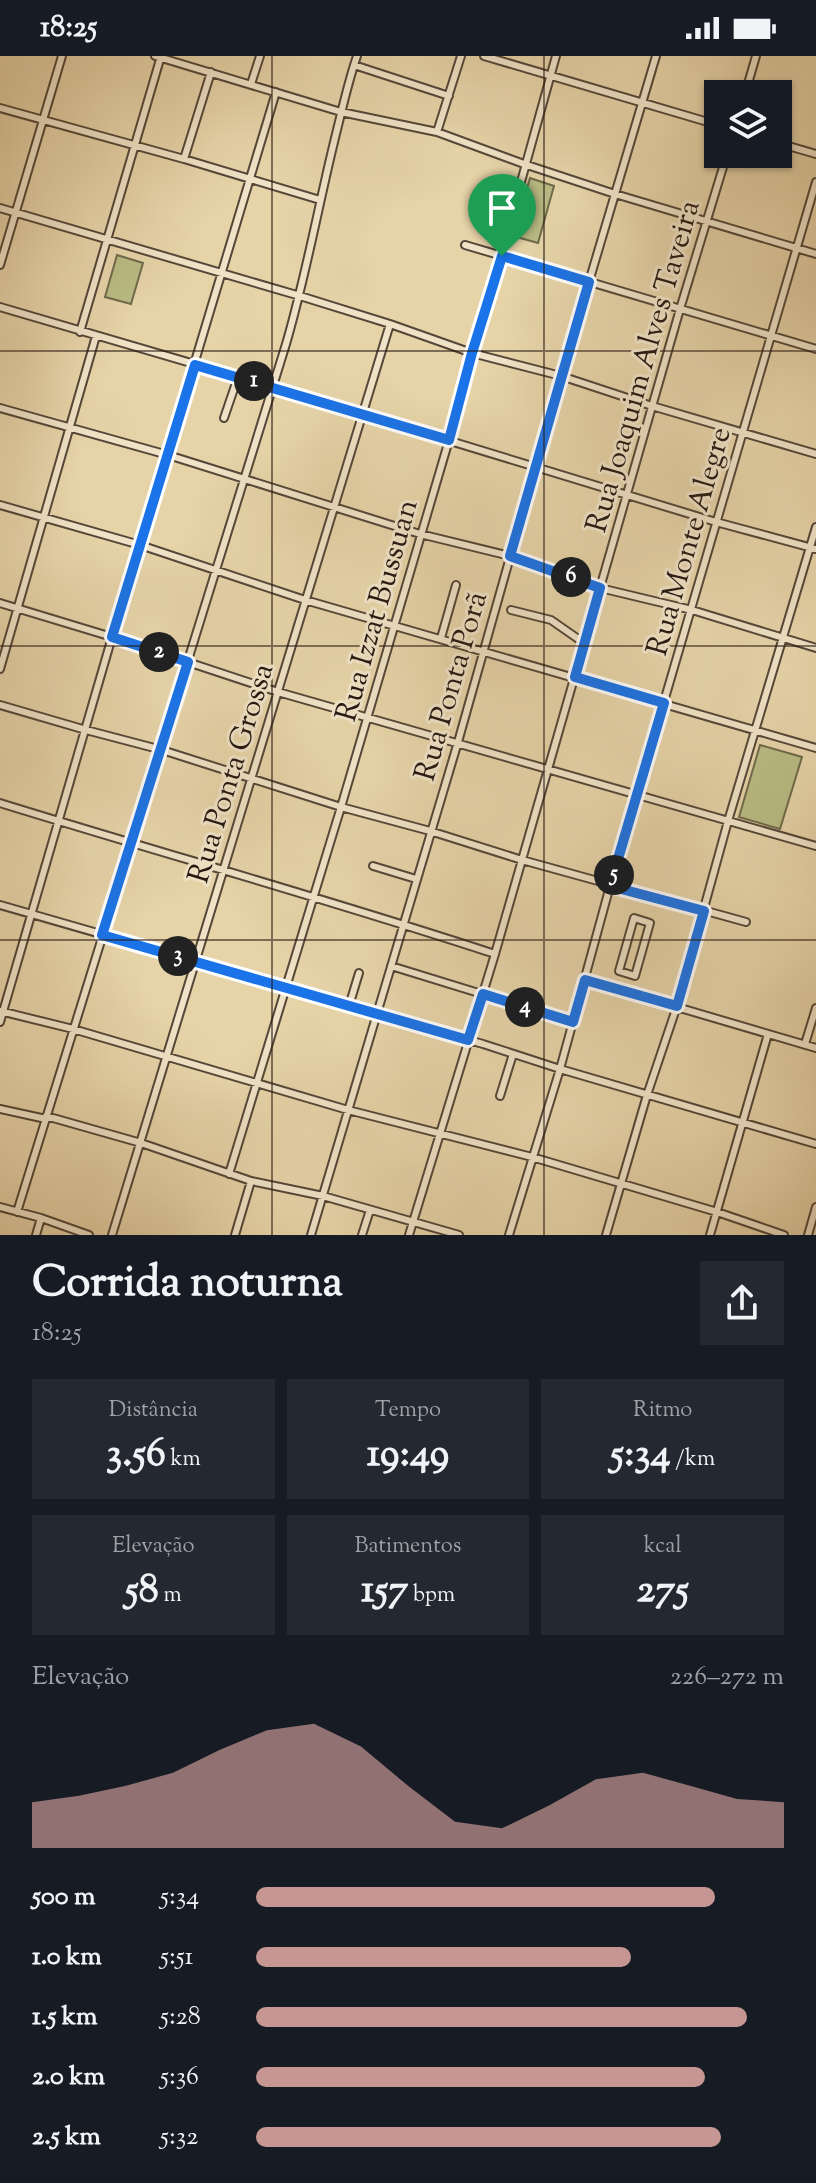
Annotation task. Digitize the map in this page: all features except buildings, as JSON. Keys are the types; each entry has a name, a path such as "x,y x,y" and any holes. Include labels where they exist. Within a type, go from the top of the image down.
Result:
{"street":[{"path":"0,265 62,56"},
{"path":"251,84 260,56"},
{"path":"17,1212 300,296 320,200 357,56"},
{"path":"437,132 461,56"},
{"path":"484,56 704,121"},
{"name":"Rua Izzat Bussuan","path":"229,1174 449,440 556,56"},
{"name":"Rua Ponta Porã","path":"311,1235 458,743 561,376 656,56"},
{"path":"749,80 756,56"},
{"path":"80,332 159,57 341,112 437,132 615,194 816,254"},
{"path":"354,65 449,96"},
{"path":"184,159 211,72"},
{"path":"0,1022 276,92"},
{"path":"0,108 320,200"},
{"path":"792,147 816,154"},
{"name":"Rua Joaquim Alves Taveira","path":"409,1235 495,954 723,168"},
{"name":"Rua Monte Alegre","path":"509,1235 560,1069 610,886 816,182"},
{"path":"0,208 300,296 472,353 561,376 816,454"},
{"path":"465,245 816,349"},
{"path":"0,307 716,522 813,548"},
{"name":"Rua Ponta Grossa","path":"112,1235 390,324"},
{"path":"0,669 96,336"},
{"path":"224,418 238,377"},
{"path":"0,408 168,455 420,534 510,556 600,588 692,610 816,648"},
{"path":"0,505 140,545 305,600 816,748"},
{"path":"606,1235 677,1006 783,638 813,548 816,527"},
{"path":"441,638 456,585"},
{"path":"0,603 278,692 816,846"},
{"path":"511,610 551,620 584,643"},
{"path":"0,705 162,750 341,807 610,886 746,922"},
{"path":"0,803 495,954"},
{"path":"373,866 416,879"},
{"path":"0,905 816,1144"},
{"path":"634,918 650,923 635,976 627,974 619,971 634,918"},
{"path":"391,966 573,1022"},
{"path":"349,1006 359,973"},
{"path":"622,992 627,974"},
{"path":"585,980 816,1048"},
{"path":"805,1044 816,1008"},
{"path":"2,1011 348,1110 532,1157 784,1235"},
{"path":"710,1235 768,1034"},
{"path":"500,1096 513,1054"},
{"path":"0,1109 141,1143 251,1181 323,1196 459,1235"},
{"path":"235,1235 251,1181"},
{"path":"0,1207 89,1235"},
{"path":"808,1235 816,1207"},
{"path":"362,1235 370,1210"},
{"path":"36,1235 41,1218"}],"green space":[{"path":"530,178 554,186 538,243 513,236"},
{"path":"117,255 143,263 131,304 105,297"},
{"path":"760,745 802,757 780,829 739,817"}],"route":[{"path":"502,256 589,282 510,556 600,588 575,677 664,703 610,886 704,911 677,1006 585,980 573,1022 483,994 468,1040 102,935 188,662 112,637 195,365 449,440 502,256"}]}
